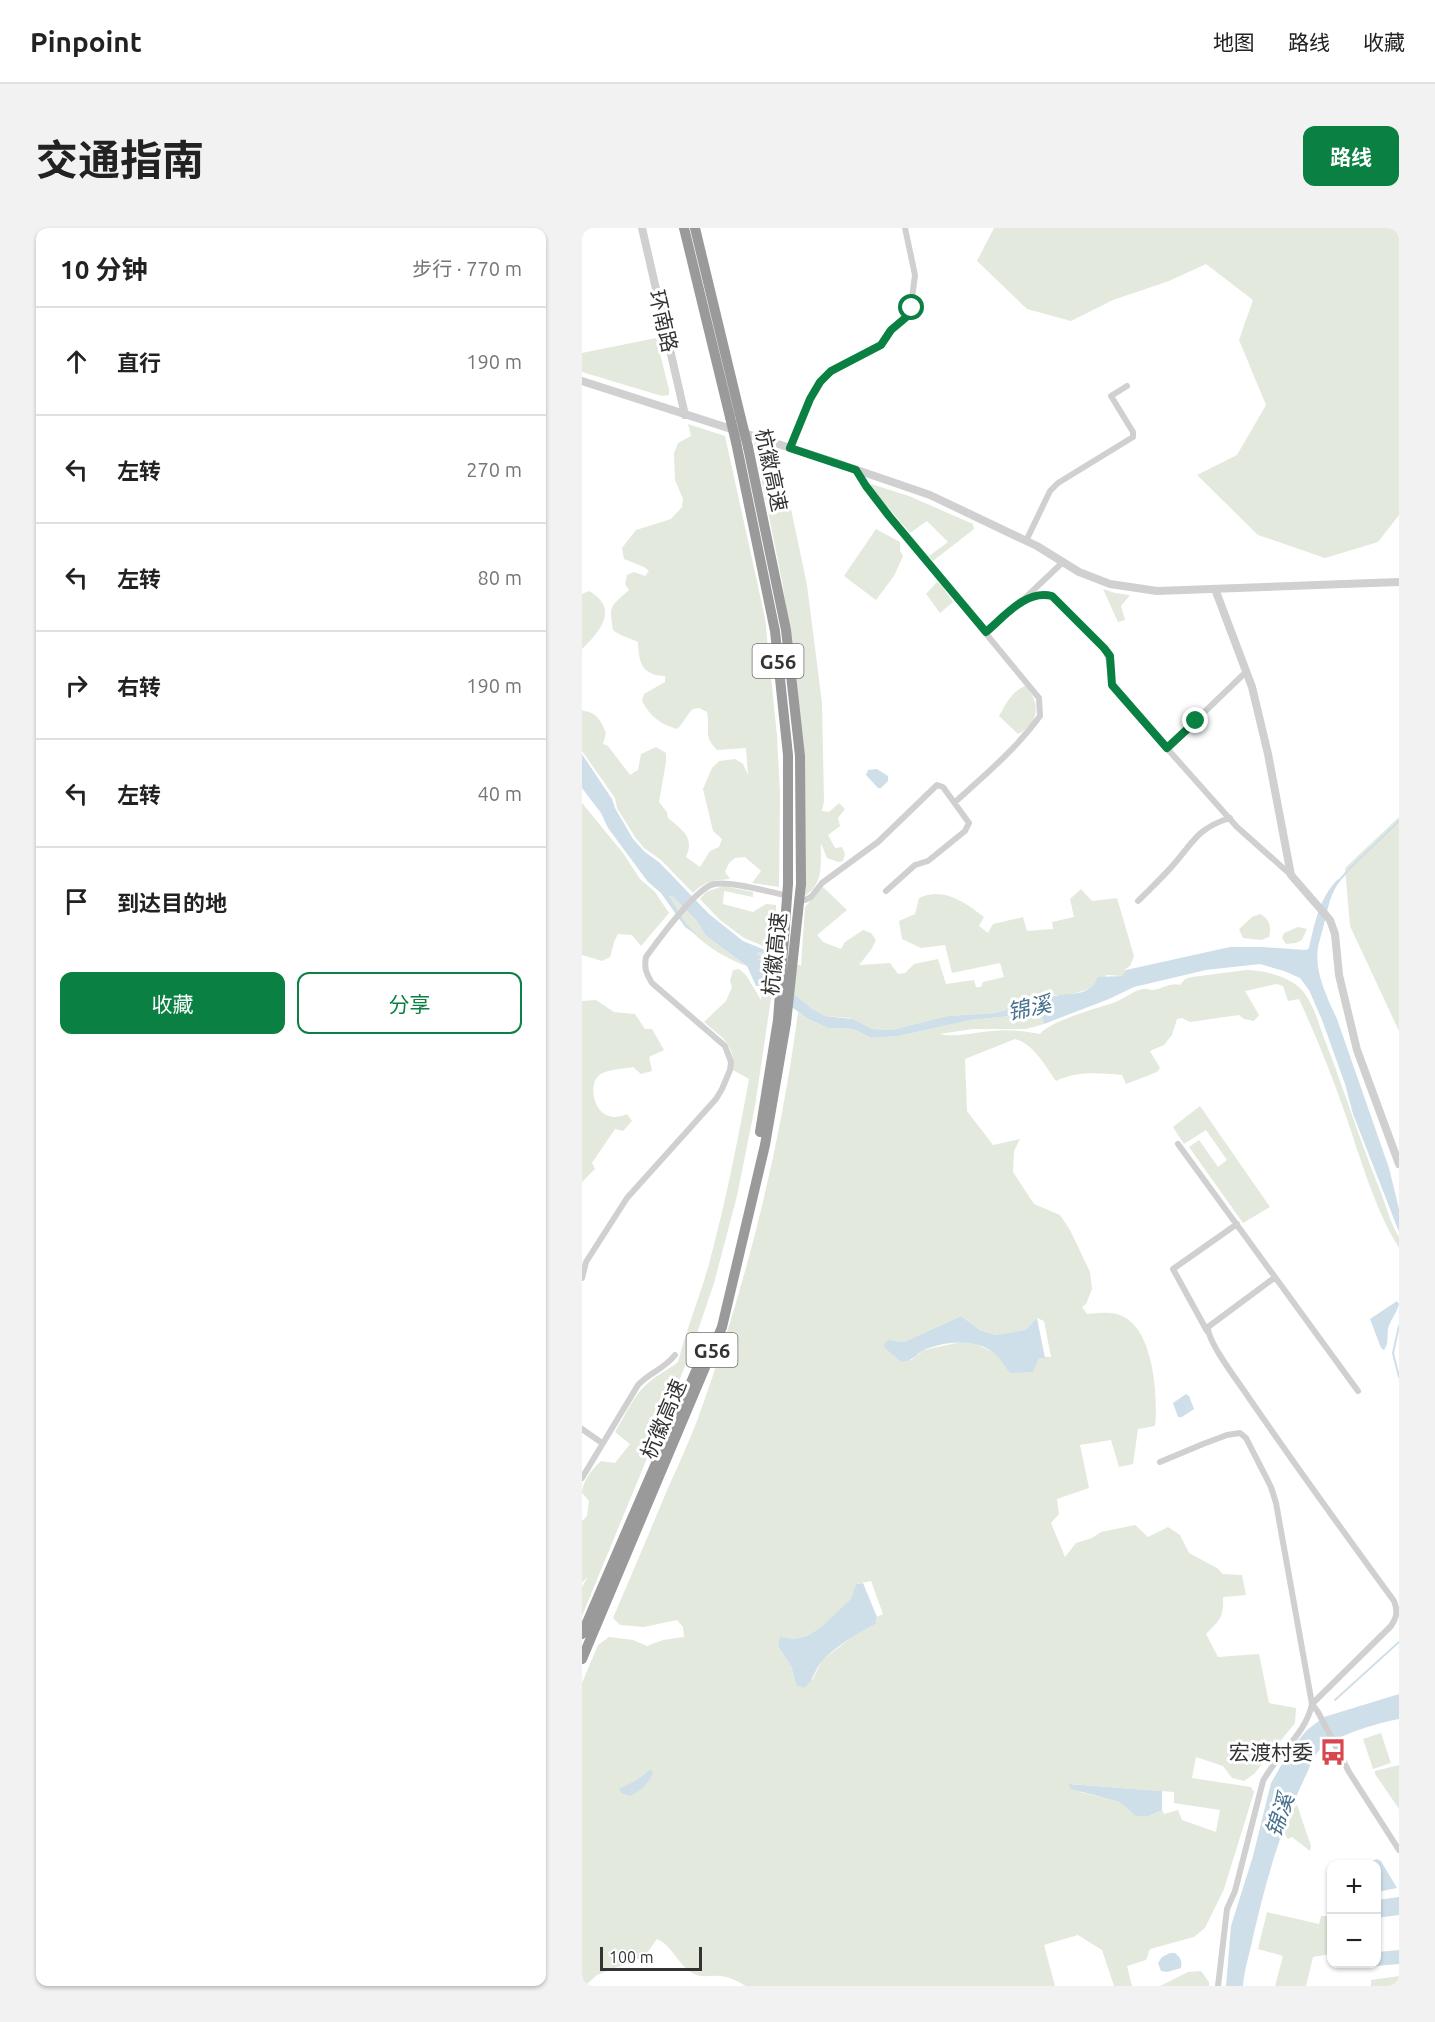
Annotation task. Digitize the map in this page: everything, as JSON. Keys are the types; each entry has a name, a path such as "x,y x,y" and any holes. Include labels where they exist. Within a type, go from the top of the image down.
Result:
{"highway":[{"name":"杭徽高速","path":"582,1659 722,1327 765,1145 801,884 800,756 786,630 748,447 736,418 684,228"},
{"name":"杭徽高速","path":"582,1634 716,1324 758,1145 782,1022 788,884 788,756 775,631 736,442 736,418 695,228"}],"street":[{"name":"环南路","path":"642,228 685,415"},
{"path":"790,448 810,399 826,375 881,345 891,330 910,314 915,275 905,228"},
{"path":"582,381 930,495 1026,541 1094,579 1131,589 1156,591 1399,582"},
{"path":"1026,541 1050,491 1058,483 1133,437 1133,432 1111,396 1127,386"},
{"path":"856,470 889,516 1039,698 1040,716 1014,749 955,802"},
{"path":"986,632 1063,562"},
{"path":"1215,589 1247,671 1268,754 1291,875"},
{"path":"1024,599 1045,594 1052,596 1104,648 1110,656 1112,685 1230,818 1291,875 1330,920 1335,934 1339,975 1357,1050 1399,1164"},
{"path":"1167,748 1247,671"},
{"path":"582,1278 586,1262 627,1198 716,1099 730,1070 731,1062 725,1046 652,982 644,966 646,957 697,896 711,885 723,883 805,900 811,897 826,879 878,842 938,785 943,787 969,823 965,831 928,861 915,865 886,891"},
{"path":"1138,901 1208,826 1230,818"},
{"path":"1179,1144 1358,1391"},
{"path":"1237,1224 1173,1269 1226,1364 1298,1469 1394,1601 1397,1610 1391,1626 1312,1704"},
{"path":"1208,1332 1208,1327 1274,1278"},
{"path":"582,1478 638,1385 645,1378 666,1366 675,1354"},
{"path":"582,1429 602,1443"},
{"path":"1161,1462 1227,1435 1240,1433 1246,1437 1271,1487 1276,1503 1312,1704 1310,1715 1301,1730 1269,1770 1260,1790 1249,1839 1227,1909 1218,1986"},
{"path":"1312,1704 1349,1772 1399,1850"}],"shaded area":[{"path":"994,228 1399,228 1399,515 1378,542 1325,558 1258,535 1197,475 1237,455 1266,405 1239,340 1253,300 1206,264 1169,281 1113,300 1071,321 1027,309 977,261"},
{"path":"656,338 669,395 662,396 582,372 582,353"},
{"path":"688,424 725,436 765,618 777,736 780,794 779,887 752,883 761,871 745,857 735,858 729,863 725,872 730,879 710,882 693,893 635,837 617,808 615,798 582,751 582,709 595,715 600,721 606,733 603,744 608,746 630,775 638,770 641,754 656,747 666,753 659,802 667,812 668,818 686,834 689,844 686,857 700,867 710,851 719,847 722,839 713,831 703,789 712,768 719,761 735,759 743,764 748,775 746,748 717,750 708,736 707,712 699,708 693,709 677,729 665,725 652,715 642,701 644,694 665,682 665,676 651,673 643,667 638,642 613,630 611,616 612,607 629,590 625,584 627,575 634,572 645,576 649,571 624,559 622,548 636,530 671,519 682,507 683,499 675,480 674,453 678,443 691,436"},
{"path":"754,442 771,451 768,454 776,483 787,490 807,585 822,703 824,801 822,811 829,812 839,803 845,809 838,818 840,826 828,835 835,848 842,847 845,854 843,861 838,862 827,858 821,843 819,879 805,896 805,850 796,671 782,581"},
{"path":"871,484 909,496 973,524 974,529 933,561 929,556 948,542 927,521 910,533 871,488"},
{"path":"876,529 900,542 900,551 903,556 894,576 876,600 844,576"},
{"path":"937,582 953,602 940,613 926,594"},
{"path":"1103,589 1130,595 1121,606 1125,620 1118,622"},
{"path":"589,591 604,605 605,613 604,620 595,635 582,649 582,594"},
{"path":"1025,686 1034,699 1036,712 1031,724 1018,734 999,716 1012,695"},
{"path":"582,803 623,853 640,879 655,892 669,913 641,946 632,935 618,934 610,957 602,961 582,955"},
{"path":"1399,817 1399,1031 1350,926 1345,868"},
{"path":"723,886 753,892 753,897 724,891 723,904 753,912 766,904 776,905 776,951 744,938 720,920 700,899 706,892"},
{"path":"823,887 847,910 817,935 823,942 841,949 845,942 863,930 871,933 876,940 859,965 890,963 898,974 905,973 914,964 938,959 946,984 974,980 976,987 981,987 983,982 1004,977 1000,963 952,973 945,945 921,948 902,939 899,921 915,914 919,898 937,894 954,898 984,917 979,926 988,933 993,924 1023,917 1027,931 1053,929 1052,922 1074,917 1070,899 1081,889 1092,901 1117,898 1134,956 1122,976 1107,975 1089,989 1063,997 1056,995 1042,1001 994,1013 947,1016 892,1030 872,1029 850,1018 825,1016 811,1008 765,969 756,957 758,951 767,954 770,952 801,966 805,907"},
{"path":"668,896 672,896 696,920 706,936 747,966 723,955 700,939 681,919"},
{"path":"1260,914 1269,923 1269,937 1261,940 1243,938 1239,929 1252,917"},
{"path":"1298,927 1307,929 1302,940 1286,944 1282,938 1284,933"},
{"path":"739,969 746,975 761,1000 763,986 772,992 755,1106 737,1196 714,1283 690,1354 582,1616 582,1587 588,1576 582,1583 582,1521 587,1516 589,1501 582,1493 584,1484 591,1471 601,1461 615,1463 630,1444 615,1432 638,1394 650,1381 678,1362 706,1273 721,1215 749,1079 733,1070 730,1047 704,1022 726,1001 732,987 730,981 733,970"},
{"path":"1246,970 1260,971 1296,984 1306,995 1316,1015 1399,1237 1399,1248 1376,1202 1336,1088 1306,1014 1299,999 1288,1001 1283,986 1276,984 1245,991 1259,1015 1254,1021 1244,1019 1239,1015 1190,1022 1182,1018 1177,1019 1172,1035 1164,1045 1150,1051 1160,1068 1157,1072 1126,1084 1122,1075 1105,1074 1080,1074 1056,1081 1033,1051 1015,1039 965,1059 967,1111 993,1145 1020,1139 1014,1151 1013,1172 1034,1204 1060,1215 1070,1230 1090,1272 1092,1289 1086,1304 1082,1307 1087,1314 1115,1314 1124,1317 1134,1325 1142,1336 1152,1367 1156,1399 1155,1426 1138,1429 1133,1464 1119,1467 1111,1440 1080,1445 1089,1488 1057,1499 1059,1514 1051,1523 1065,1557 1076,1543 1092,1538 1101,1532 1135,1525 1148,1537 1168,1527 1180,1535 1189,1553 1217,1568 1223,1574 1242,1575 1246,1595 1223,1597 1220,1618 1206,1634 1218,1657 1259,1654 1269,1703 1296,1708 1295,1723 1254,1774 1244,1781 1232,1778 1223,1766 1196,1757 1192,1778 1251,1787 1254,1792 1224,1889 1205,1928 1194,1937 1150,1949 1146,1960 1127,1966 1132,1986 1114,1986 1102,1950 1078,1935 1044,1945 1055,1986 746,1986 726,1977 695,1974 682,1964 667,1945 657,1939 645,1956 597,1975 582,1986 582,1683 598,1645 609,1637 633,1640 647,1646 663,1640 684,1637 683,1627 677,1620 644,1627 620,1625 613,1618 697,1421 730,1321 771,1168 798,1012 828,1028 853,1029 871,1038 899,1036 971,1020 1041,1013 1044,1024 1026,1029 973,1029 939,1034 959,1035 1004,1030 1040,1034 1062,1020 1117,1002 1139,990 1153,990 1173,984 1180,985 1185,979","holes":["961,1316 980,1330 996,1335 1025,1330 1037,1318 1044,1321 1051,1357 995,1353 976,1344 961,1342 924,1350 911,1360 888,1341 904,1342","871,1581 883,1614 877,1617 876,1624 864,1628 822,1660 813,1679 796,1685 791,1666 778,1646 807,1636 821,1627 852,1599 856,1584","1070,1784 1174,1792 1174,1803 1220,1810 1216,1832 1182,1820 1178,1810 1164,1814 1162,1810 1149,1816 1131,1812 1119,1802 1080,1792"]},
{"path":"596,1000 614,1012 635,1014 645,1029 652,1029 664,1050 649,1057 652,1071 641,1074 633,1067 608,1071 596,1079 593,1094 600,1110 616,1117 627,1114 632,1121 623,1131 615,1129 592,1163 595,1169 582,1182 582,1001"},
{"path":"1200,1106 1270,1207 1243,1223 1189,1147 1199,1140 1218,1167 1227,1160 1206,1130 1184,1144 1173,1127"},
{"path":"1381,1733 1391,1763 1373,1769 1363,1739"},
{"path":"1399,1765 1399,1809 1375,1771"},
{"path":"1297,1805 1311,1846 1310,1851 1292,1837 1288,1839 1284,1834"},
{"path":"1267,1912 1319,1924 1321,1916 1327,1916 1327,1955 1313,1957 1306,1986 1275,1986 1283,1956 1258,1949"},
{"path":"1201,1971 1209,1982 1209,1986 1160,1986 1188,1972"},
{"path":"1399,1976 1399,1986 1371,1986 1371,1980"}],"water":[{"name":"锦溪","path":"582,754 612,799 633,839 660,863 709,914 743,941 770,952 768,954 758,952 757,954 763,958 758,958 765,969 811,1008 825,1016 853,1019 872,1029 892,1030 947,1016 994,1013 1088,990 1098,977 1122,976 1126,970 1230,947 1306,950 1309,948 1326,894 1338,879 1340,881 1330,900 1318,947 1318,966 1322,984 1337,1019 1389,1168 1399,1209 1399,1232 1353,1114 1322,1020 1309,990 1300,978 1260,964 1206,970 1134,987 1044,1024 1041,1013 971,1020 899,1036 871,1038 853,1029 828,1028 808,1019 763,986 756,986 747,966 706,936 696,920 672,896 669,896 686,924 697,935 685,927 661,893 648,882 582,788"},
{"path":"877,769 888,776 888,781 881,788 878,788 866,775 868,770"},
{"path":"1397,1301 1399,1304 1388,1329 1384,1350 1381,1348 1370,1319"},
{"path":"961,1316 980,1330 996,1335 1025,1330 1037,1318 1045,1358 1039,1358 1033,1372 1010,1373 995,1354 980,1345 971,1343 934,1346 910,1360 901,1362 883,1346 888,1340 904,1342"},
{"path":"1186,1394 1194,1409 1178,1417 1173,1403"},
{"path":"863,1583 877,1617 876,1624 839,1646 826,1657 804,1688 796,1685 791,1666 778,1646 780,1637 793,1639 807,1636 821,1627 851,1599 856,1584"},
{"name":"锦溪","path":"1399,1694 1399,1719 1369,1726 1339,1738 1322,1748 1314,1758 1290,1811 1269,1873 1243,1986 1226,1986 1231,1926 1253,1856 1271,1783 1290,1750 1307,1730 1324,1717"},
{"path":"651,1769 653,1773 641,1789 630,1796 621,1793 619,1789 637,1780"},
{"path":"1069,1784 1162,1791 1162,1810 1149,1816 1136,1816 1119,1802 1071,1789"},
{"path":"1381,1861 1397,1888 1381,1891"},
{"path":"1399,1897 1399,1915 1381,1917 1381,1899"},
{"path":"1399,1950 1399,1964 1381,1966 1381,1952"},
{"path":"1170,1953 1179,1956 1181,1968 1167,1972 1161,1971 1158,1963 1162,1957"}],"waterway":[{"path":"1337,883 1399,821"},
{"path":"1399,1326 1393,1353 1399,1377"},
{"path":"1335,1700 1399,1642"}],"place":[{"name":"宏渡村委","path":"1333,1752"}],"route":[{"path":"912,308 910,314 884,337 881,345 831,371 820,382 810,399 790,448 856,470 889,516 986,632 1024,599 1045,594 1052,596 1104,648 1110,656 1110,676 1115,690 1167,748 1196,721"}]}
